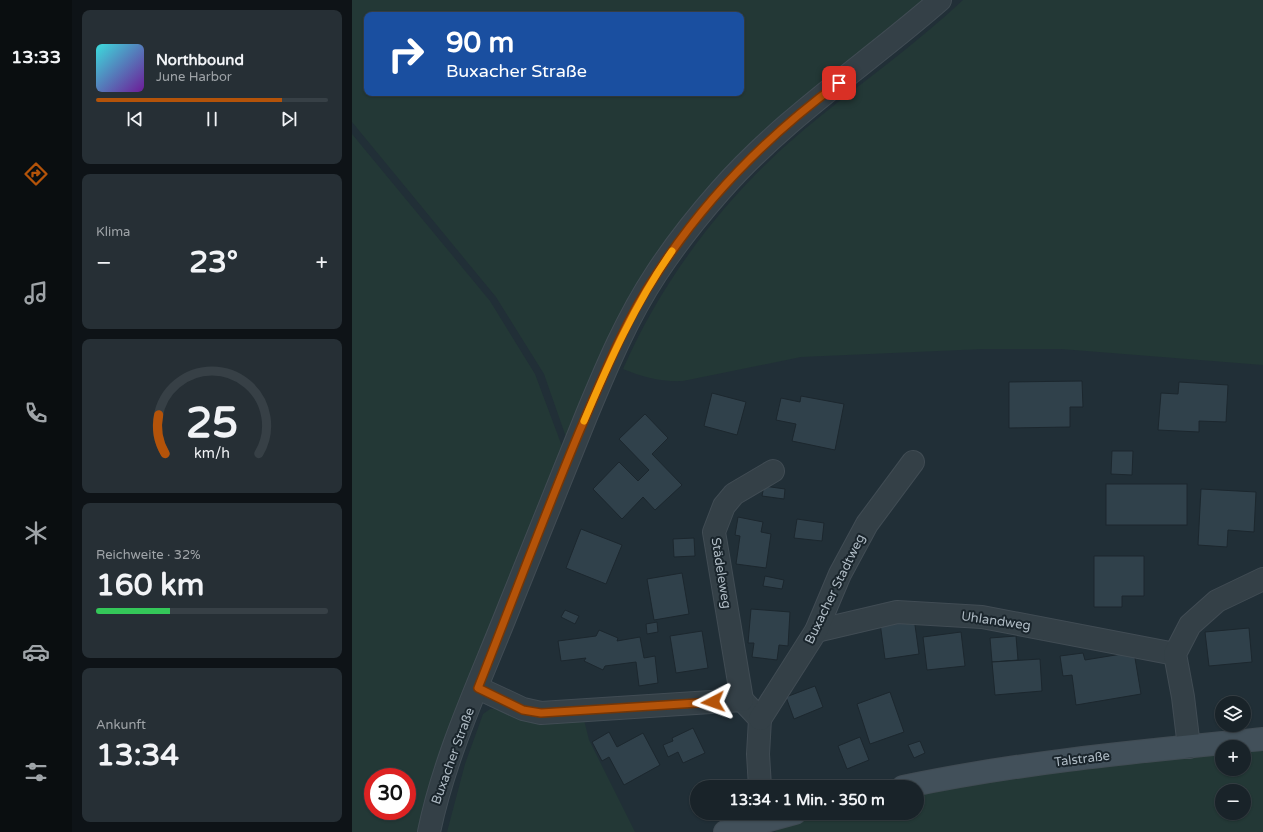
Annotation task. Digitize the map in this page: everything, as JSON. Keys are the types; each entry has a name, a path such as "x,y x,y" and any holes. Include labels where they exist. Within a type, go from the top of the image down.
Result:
{"street":[{"name":"Buxacher Straße","path":"429,832 435,803 452,753 569,456 606,368 629,322 655,276 696,218 749,160 803,110 863,65 940,0"},
{"name":"Buxacher Stadtweg","path":"760,719 816,631 840,574 867,524 913,462"},
{"name":"Städeleweg","path":"742,700 714,532 724,506 734,494 773,471"},
{"path":"1189,747 1183,697 1175,654 1190,625 1217,601 1263,579"},
{"name":"Uhlandweg","path":"816,631 897,612 982,617 1175,654"},
{"path":"478,688 523,710 541,713 742,700 760,719 758,754 760,780"},
{"name":"Talstraße","path":"924,783 1024,766 1263,739"},
{"path":"725,832 761,822"}],"green space":[{"path":"352,0 928,0 740,155 567,440 544,374 496,297 352,122"},
{"path":"963,0 1263,0 1263,365 1061,349 984,349 801,357 683,381 667,381 652,378 623,369 639,335 678,269 725,208 750,180 777,153 806,128 906,49"},
{"path":"352,134 490,301 535,374 563,449 417,832 352,832"},
{"path":"490,709 495,709 526,720 584,720 589,740 635,832 447,832 465,764 483,714"},
{"path":"1263,748 1263,832 775,832 784,826 802,820 924,820 924,792 986,780 1215,754 1215,776 1251,776 1251,749"}],"building":[{"path":"1082,381 1083,407 1070,407 1070,427 1009,428 1009,382"},
{"path":"1179,382 1228,385 1226,422 1199,421 1199,432 1158,430 1161,393 1178,394"},
{"path":"712,393 746,402 737,435 704,426"},
{"path":"801,396 844,404 835,450 792,441 796,424 776,420 781,398 800,402"},
{"path":"645,414 668,438 652,454 682,485 655,510 643,497 622,519 593,489 619,462 638,481 649,470 619,439"},
{"path":"1112,451 1133,451 1132,475 1111,474"},
{"path":"1106,484 1187,484 1187,525 1106,525"},
{"path":"764,486 785,489 784,499 762,496"},
{"path":"1201,489 1256,492 1254,532 1228,530 1227,547 1198,545"},
{"path":"738,517 763,522 761,532 771,534 766,568 736,564 740,536 735,535"},
{"path":"797,519 824,523 822,541 794,538"},
{"path":"581,529 622,545 606,584 566,568"},
{"path":"694,538 695,556 674,557 673,539"},
{"path":"1094,556 1144,556 1144,596 1122,596 1122,607 1094,607"},
{"path":"682,573 689,614 654,620 647,579"},
{"path":"765,576 784,580 782,589 763,586"},
{"path":"751,609 790,612 788,646 779,645 777,660 752,657 754,643 748,643"},
{"path":"565,610 579,616 575,624 561,617"},
{"path":"914,618 919,654 885,659 880,623"},
{"path":"657,622 658,632 647,634 646,624"},
{"path":"1249,628 1252,662 1209,666 1205,632"},
{"path":"599,630 618,638 617,641 640,637 644,658 655,656 658,683 639,686 636,662 605,666 603,670 584,661 586,658 561,661 558,641 596,636"},
{"path":"702,631 708,668 676,673 670,636"},
{"path":"961,632 965,666 927,670 923,637"},
{"path":"1016,636 1018,660 992,662 990,638"},
{"path":"1134,652 1141,694 1076,705 1072,675 1063,676 1060,656 1083,653 1085,660"},
{"path":"1040,659 1042,691 995,695 992,662"},
{"path":"815,686 823,707 794,719 786,697"},
{"path":"890,692 904,732 870,744 857,704"},
{"path":"693,728 705,753 683,763 678,752 668,757 663,745 673,741 672,738"},
{"path":"609,732 617,747 643,733 660,765 624,785 609,757 602,761 592,742"},
{"path":"860,737 869,760 847,769 838,746"},
{"path":"920,741 925,753 914,758 908,745"}],"slow traffic":[{"path":"584,421 606,368 629,322 655,276 672,251"}],"route":[{"path":"713,702 541,713 523,710 478,688 569,456 606,368 629,322 655,276 696,218 739,170 803,110 839,83"}]}
